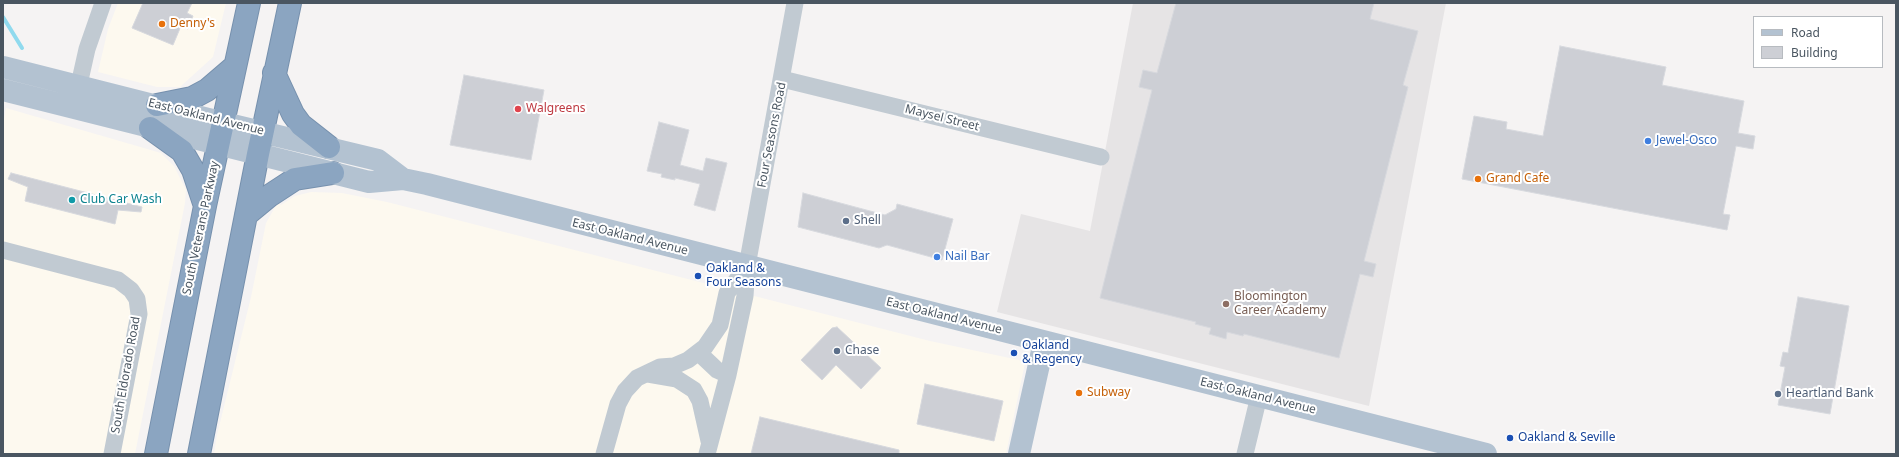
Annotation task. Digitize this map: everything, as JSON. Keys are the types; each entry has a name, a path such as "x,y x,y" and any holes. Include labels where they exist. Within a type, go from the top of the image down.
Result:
{"highway":[{"name":"South Veterans Parkway","path":"156,454 205,206 220,144 249,3"},
{"path":"199,454 262,132 290,3"},
{"path":"157,105 192,98 207,90 235,66"},
{"path":"274,73 293,114 301,126 329,147"},
{"path":"150,128 182,151 193,170 205,206"},
{"path":"246,215 269,196 295,179 333,173"}],"main road":[{"name":"East Oakland Avenue","path":"3,67 378,160 403,179"},
{"name":"East Oakland Avenue","path":"3,90 369,182 403,179 1259,396 1461,451 1486,454"},
{"path":"1019,454 1044,342"}],"street":[{"path":"73,108 87,49 103,3"},
{"name":"Four Seasons Road","path":"708,449 728,375 745,296 747,266 795,3"},
{"name":"Maysel Street","path":"782,79 1101,157"},
{"name":"South Eldorado Road","path":"3,250 118,280 131,290 137,299 139,314 112,454"},
{"name":"Four Seasons Road","path":"604,454 618,404 625,390 637,378 660,367 674,366 688,360 705,347 714,336 720,325 727,293 747,266"},
{"path":"699,353 717,370 728,375"},
{"path":"647,373 677,379 694,390 700,401 708,449"},
{"path":"1245,454 1259,396"}],"shaded area":[{"path":"118,3 226,3 213,57 180,87 157,87 98,72 108,29"},
{"path":"1133,3 1446,3 1369,406 997,312 1021,214 1090,231"},
{"path":"6,108 161,153 174,166 186,190 185,203 135,454 3,454 3,125"},
{"path":"311,192 342,193 387,202 930,341 1019,360 1025,363 1006,454 214,454 217,435 251,297 266,223 278,202 281,205 295,196"}],"building":[{"name":"Denny's","path":"143,3 192,3 187,13 193,16 188,29 181,26 173,45 132,28"},
{"path":"1176,3 1374,3 1370,19 1418,31 1403,85 1408,87 1364,261 1376,264 1373,277 1360,274 1339,358 1244,334 1243,336 1227,332 1226,339 1209,334 1211,328 1195,324 1196,322 1100,298 1152,90 1139,87 1143,70 1157,73"},
{"name":"Jewel-Osco","path":"1560,46 1666,67 1662,85 1744,101 1738,133 1755,136 1753,149 1736,146 1723,214 1730,215 1727,230 1462,179 1474,116 1507,122 1506,129 1543,136"},
{"name":"Walgreens","path":"464,75 544,90 531,160 450,145"},
{"path":"659,122 689,130 680,165 703,171 706,158 727,163 715,211 694,205 700,184 675,178 675,180 661,177 662,174 647,171"},
{"name":"Club Car Wash","path":"11,173 142,207 141,212 118,210 115,224 25,201 28,187 8,179"},
{"path":"803,193 885,215 896,209 897,204 953,219 942,260 887,245 879,248 798,227"},
{"path":"1798,297 1849,306 1830,414 1778,405 1785,367 1780,366 1783,352 1788,353"},
{"name":"Chase","path":"837,327 881,368 861,389 836,365 822,380 801,360 832,328"},
{"path":"925,384 1003,401 994,441 917,424"},
{"path":"760,417 899,450 899,454 751,454"}],"waterway":[{"path":"3,17 22,48"}],"place":[{"name":"Denny's","path":"162,24"},
{"name":"Walgreens","path":"518,109"},
{"name":"Jewel-Osco","path":"1648,141"},
{"name":"Grand Cafe","path":"1478,179"},
{"name":"Club Car Wash","path":"72,200"},
{"name":"Shell","path":"846,221"},
{"name":"Nail Bar","path":"937,257"},
{"name":"Oakland & Four Seasons","path":"698,276"},
{"name":"Bloomington Career Academy","path":"1226,304"},
{"name":"Chase","path":"837,351"},
{"name":"Oakland & Regency","path":"1014,353"},
{"name":"Subway","path":"1079,393"},
{"name":"Heartland Bank","path":"1778,394"},
{"name":"Oakland & Seville","path":"1510,438"}]}
